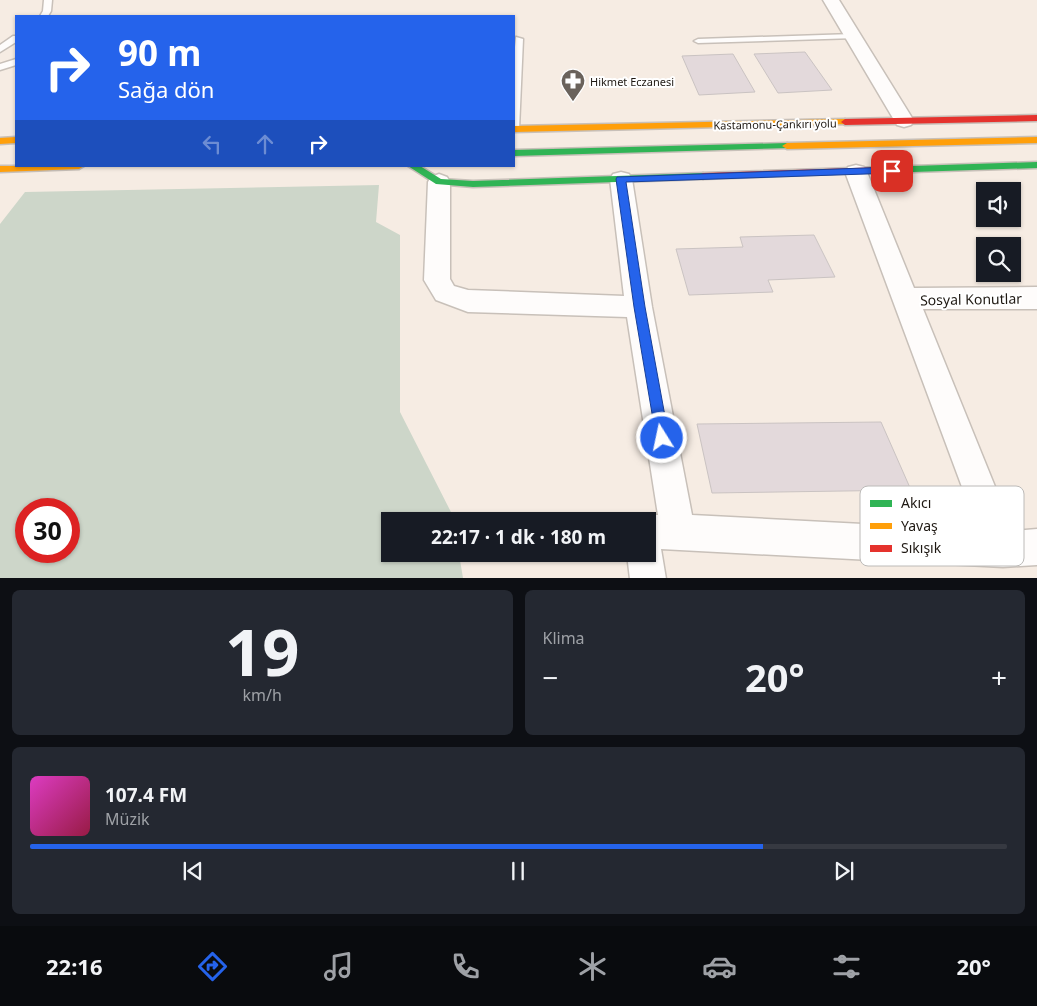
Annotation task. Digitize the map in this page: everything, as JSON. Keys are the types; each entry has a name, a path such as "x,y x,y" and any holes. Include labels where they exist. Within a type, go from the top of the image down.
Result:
{"main road":[{"name":"Kastamonu-Çankırı yolu","path":"515,129 1037,118"},
{"path":"0,140 15,140"},
{"path":"515,153 1037,140"},
{"path":"415,167 439,182 473,184 1037,166"},
{"path":"0,169 53,167"}],"street":[{"path":"831,0 904,121"},
{"path":"856,172 979,486"},
{"path":"621,179 639,307 663,532 860,542"},
{"path":"439,182 437,280 445,293 468,301 639,307"},
{"name":"Sosyal Konutlar","path":"906,299 1037,298"},
{"path":"1024,548 1037,547"},
{"path":"646,562 648,578"}],"lane":[{"path":"45,15 48,0"},
{"path":"698,41 853,36"},
{"path":"0,49 15,39"},
{"path":"515,111 519,39"},
{"path":"0,67 15,62"}],"shaded area":[{"path":"379,185 376,222 400,235 400,412 451,512 381,512 381,562 460,562 463,578 0,578 0,224 25,192"}],"building":[{"path":"805,52 832,90 778,93 754,54"},
{"path":"733,54 755,92 699,95 682,56"},
{"path":"814,235 835,277 768,280 773,292 689,295 676,249 743,247 740,237"},
{"path":"881,422 909,486 860,486 860,491 712,493 697,424"}],"traffic: fast":[{"path":"515,153 787,146"},
{"path":"883,170 1037,165"},
{"path":"415,167 439,182 473,184 703,176"}],"traffic: slow":[{"path":"515,129 845,122"},
{"path":"0,141 15,140"},
{"path":"787,146 1037,140"},
{"path":"0,169 53,167"}],"traffic: jam":[{"path":"845,122 1037,118"},
{"path":"703,176 883,170"}],"place":[{"name":"Hikmet Eczanesi","path":"573,102"}],"route":[{"path":"662,438 639,307 621,179 892,171"}]}
